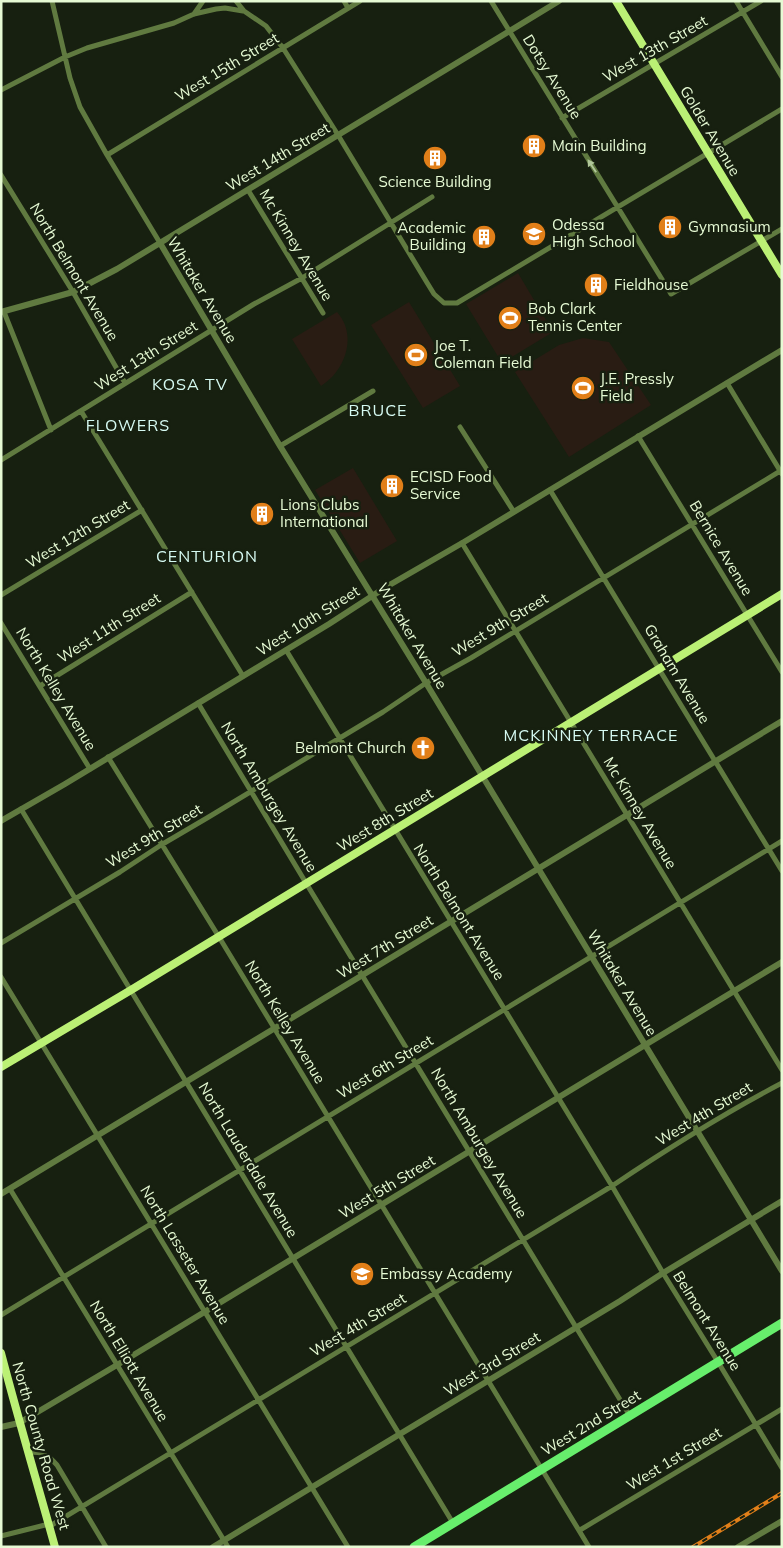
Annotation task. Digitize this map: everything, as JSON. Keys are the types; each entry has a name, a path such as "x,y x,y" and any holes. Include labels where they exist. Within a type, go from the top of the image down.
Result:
{"main road":[{"name":"Golder Avenue","path":"616,1 782,275"},
{"name":"West 8th Street","path":"1,1067 42,1044 782,594"},
{"name":"West 2nd Street","path":"414,1547 782,1323"},
{"name":"North County Road West","path":"1,1353 55,1547"}],"street":[{"name":"Whitaker Avenue","path":"52,1 70,78 80,106 106,155 280,446 782,1271"},
{"path":"194,14 203,1"},
{"path":"236,1 244,11 266,26 283,48 434,294 444,303 457,303 782,109"},
{"path":"344,1 348,8"},
{"name":"West 15th Street","path":"106,155 360,1"},
{"name":"Dotsy Avenue","path":"491,1 671,294 761,241"},
{"name":"West 14th Street","path":"2,312 73,292 117,269 559,1"},
{"path":"736,1 782,76"},
{"name":"West 13th Street","path":"562,118 761,1"},
{"path":"1,90 65,57 88,48 174,23 194,14 225,8 244,11"},
{"name":"North Belmont Avenue","path":"1,175 73,292 125,383"},
{"name":"Mc Kinney Avenue","path":"248,190 323,314"},
{"name":"West 13th Street","path":"1,460 432,197"},
{"path":"761,241 782,229"},
{"path":"2,312 51,430"},
{"name":"West 10th Street","path":"1,821 782,350"},
{"path":"726,383 781,471"},
{"path":"280,446 373,391"},
{"path":"81,411 243,676"},
{"path":"460,427 514,512"},
{"name":"Bernice Avenue","path":"638,436 782,672"},
{"name":"West 9th Street","path":"1,944 426,684 781,471"},
{"name":"Graham Avenue","path":"550,490 782,871"},
{"name":"West 12th Street","path":"1,595 142,510"},
{"name":"Mc Kinney Avenue","path":"462,543 782,1070"},
{"name":"West 11th Street","path":"40,686 192,592"},
{"name":"North Kelley Avenue","path":"1,623 90,769"},
{"name":"North Belmont Avenue","path":"286,650 612,1186"},
{"name":"North Amburgey Avenue","path":"198,703 630,1416"},
{"name":"West 7th Street","path":"1,1194 782,721"},
{"name":"North Kelley Avenue","path":"108,757 219,936 589,1547"},
{"name":"North Lauderdale Avenue","path":"21,809 454,1523"},
{"name":"West 6th Street","path":"1,1315 782,841"},
{"name":"West 5th Street","path":"1,1427 19,1422 117,1365 782,962"},
{"name":"North Lasseter Avenue","path":"1,977 348,1547"},
{"name":"West 4th Street","path":"1,1536 49,1525 82,1506 612,1186 742,1104 782,1083"},
{"name":"Belmont Avenue","path":"612,1186 782,1468"},
{"name":"North Elliott Avenue","path":"10,1189 228,1547"},
{"name":"West 3rd Street","path":"213,1547 620,1302 663,1273 782,1201"},
{"name":"West 1st Street","path":"580,1530 782,1408"},
{"path":"29,1452 43,1453 50,1457 57,1465 106,1547"},
{"path":"738,1547 782,1521"}],"shaded area":[{"name":"Bob Clark Tennis Center","path":"518,273 553,332 502,363 466,304"},
{"name":"Joe T. Coleman Field","path":"409,302 460,386 423,408 371,325"},
{"path":"337,312 346,327 346,353 333,376 321,386 292,339"},
{"name":"J.E. Pressly Field","path":"583,338 609,342 651,405 569,457 515,372 559,345"},
{"path":"353,468 397,541 360,563 315,490"}],"railway":[{"path":"693,1547 782,1493"}],"place":[{"name":"Main Building","path":"534,146"},
{"name":"Science Building","path":"435,158"},
{"name":"Gymnasium","path":"670,227"},
{"name":"Odessa High School","path":"534,234"},
{"name":"Academic Building","path":"484,237"},
{"name":"Fieldhouse","path":"596,285"},
{"name":"Bob Clark Tennis Center","path":"510,318"},
{"name":"Joe T. Coleman Field","path":"416,355"},
{"name":"J.E. Pressly Field","path":"583,388"},
{"name":"ECISD Food Service","path":"392,486"},
{"name":"Lions Clubs International","path":"262,514"},
{"name":"Belmont Church","path":"423,748"},
{"name":"Embassy Academy","path":"362,1274"}],"district":[{"name":"KOSA TV","path":"190,384"},
{"name":"BRUCE","path":"378,410"},
{"name":"FLOWERS","path":"128,425"},
{"name":"CENTURION","path":"207,556"},
{"name":"MCKINNEY TERRACE","path":"591,735"}]}
